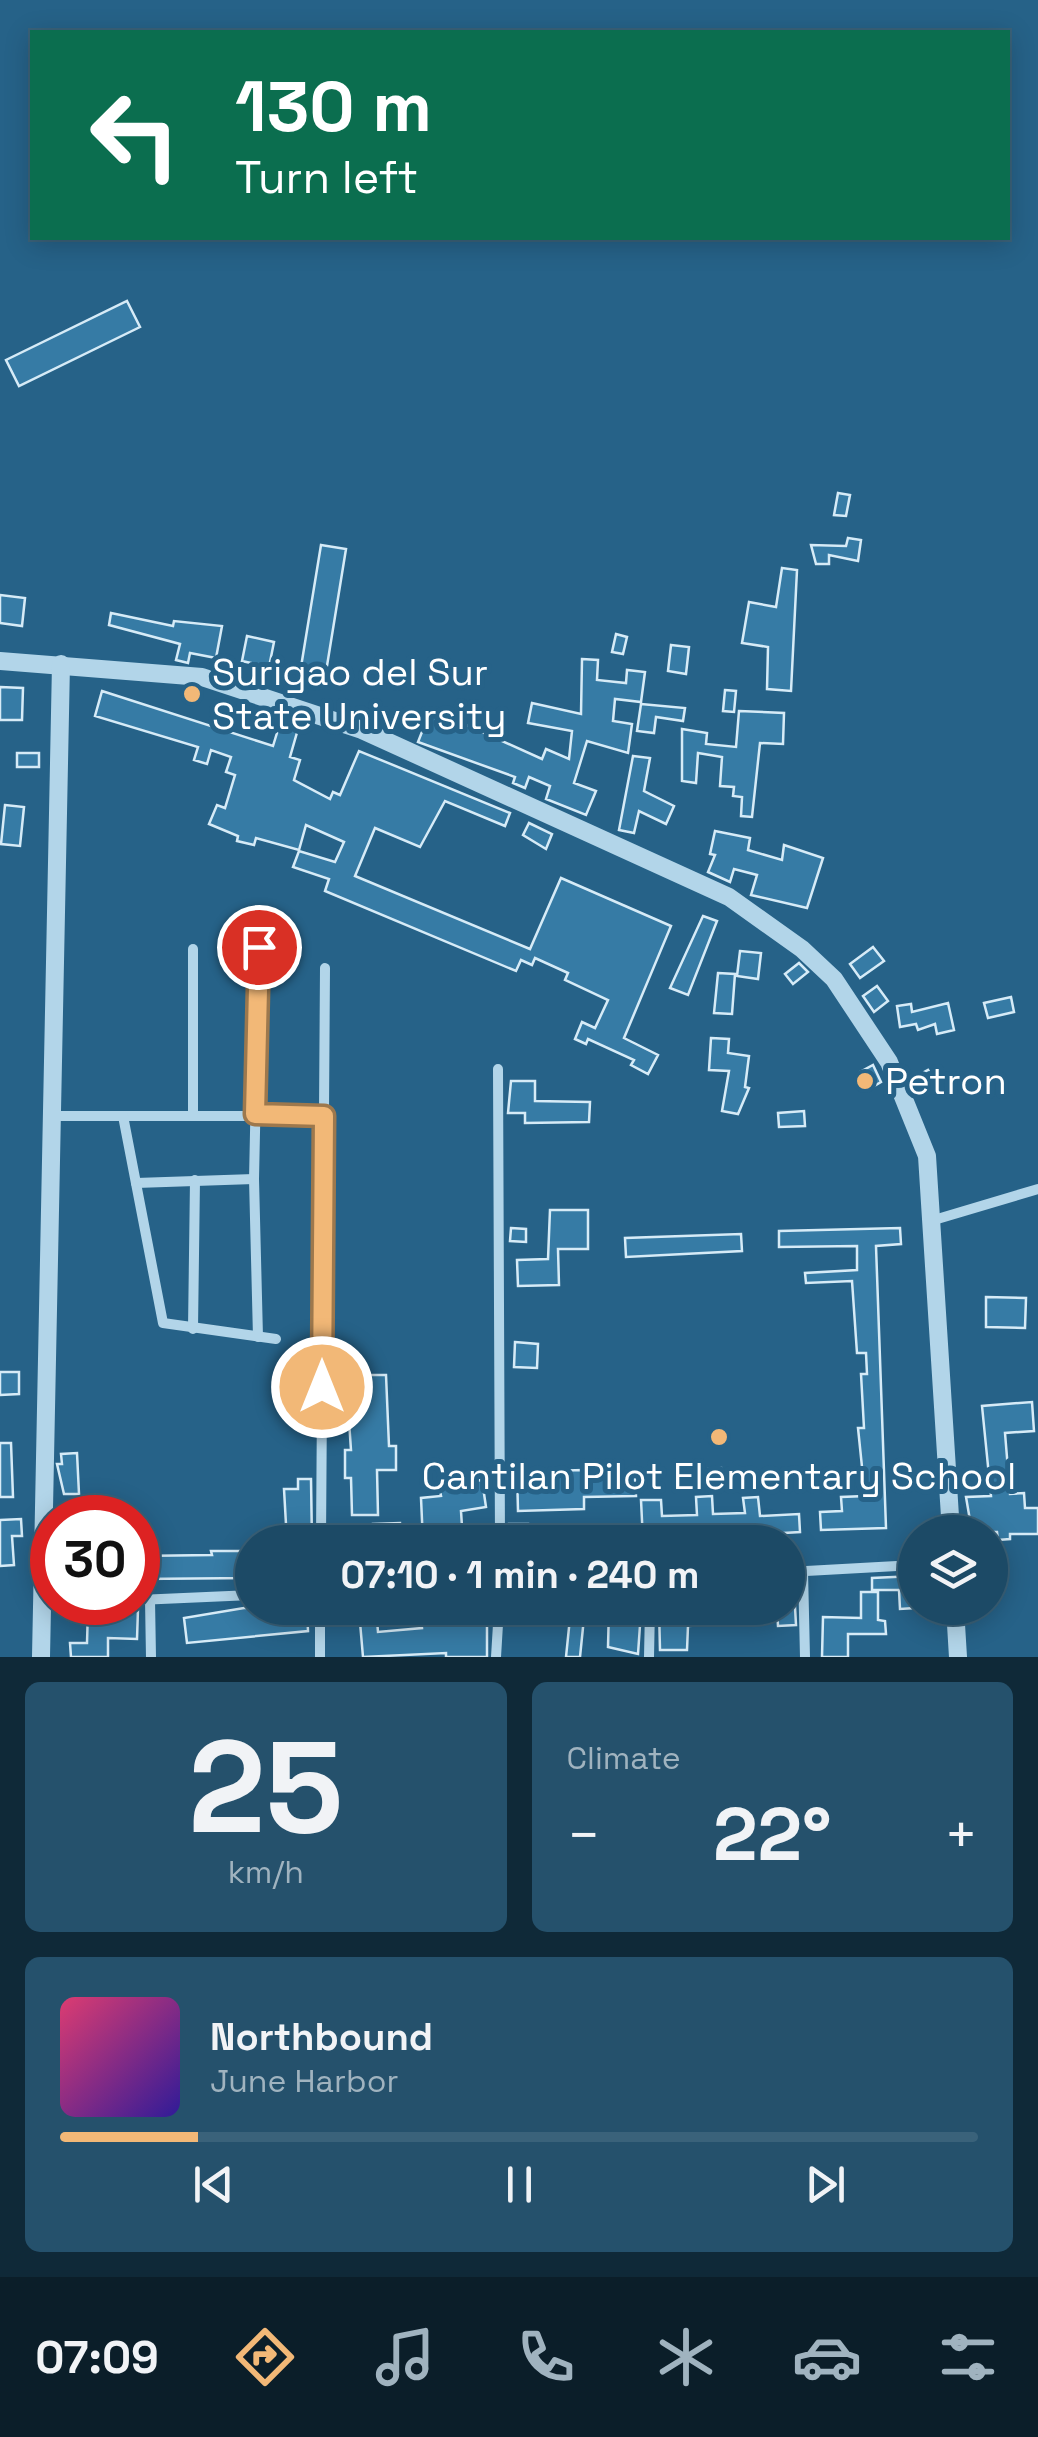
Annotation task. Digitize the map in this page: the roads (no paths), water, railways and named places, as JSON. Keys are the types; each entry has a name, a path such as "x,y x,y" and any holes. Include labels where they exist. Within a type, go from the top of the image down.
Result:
{"street":[{"path":"0,662 202,678 362,730 729,897 802,949 857,1009 889,1062 918,1124 932,1188 950,1515"},
{"path":"45,1495 61,664"},
{"path":"258,1336 254,1180 259,947"},
{"path":"193,948 193,1116"},
{"path":"321,1525 325,968"},
{"path":"498,1069 500,1525"},
{"path":"53,1116 324,1116"},
{"path":"123,1116 160,1319 170,1327 276,1338"},
{"path":"193,1329 195,1180"},
{"path":"136,1183 254,1180"},
{"path":"934,1220 1038,1190"},
{"path":"805,1571 898,1565"},
{"path":"160,1599 235,1596"},
{"path":"41,1657 42,1625"},
{"path":"147,1625 151,1657"},
{"path":"320,1625 320,1657"},
{"path":"496,1657 498,1625"},
{"path":"648,1657 649,1625"},
{"path":"804,1625 804,1657"},
{"path":"956,1625 958,1657"}],"place":[{"name":"Surigao del Sur State University","path":"192,694"},
{"name":"Petron","path":"865,1081"},
{"name":"Cantilan Pilot Elementary School","path":"719,1437"}]}
